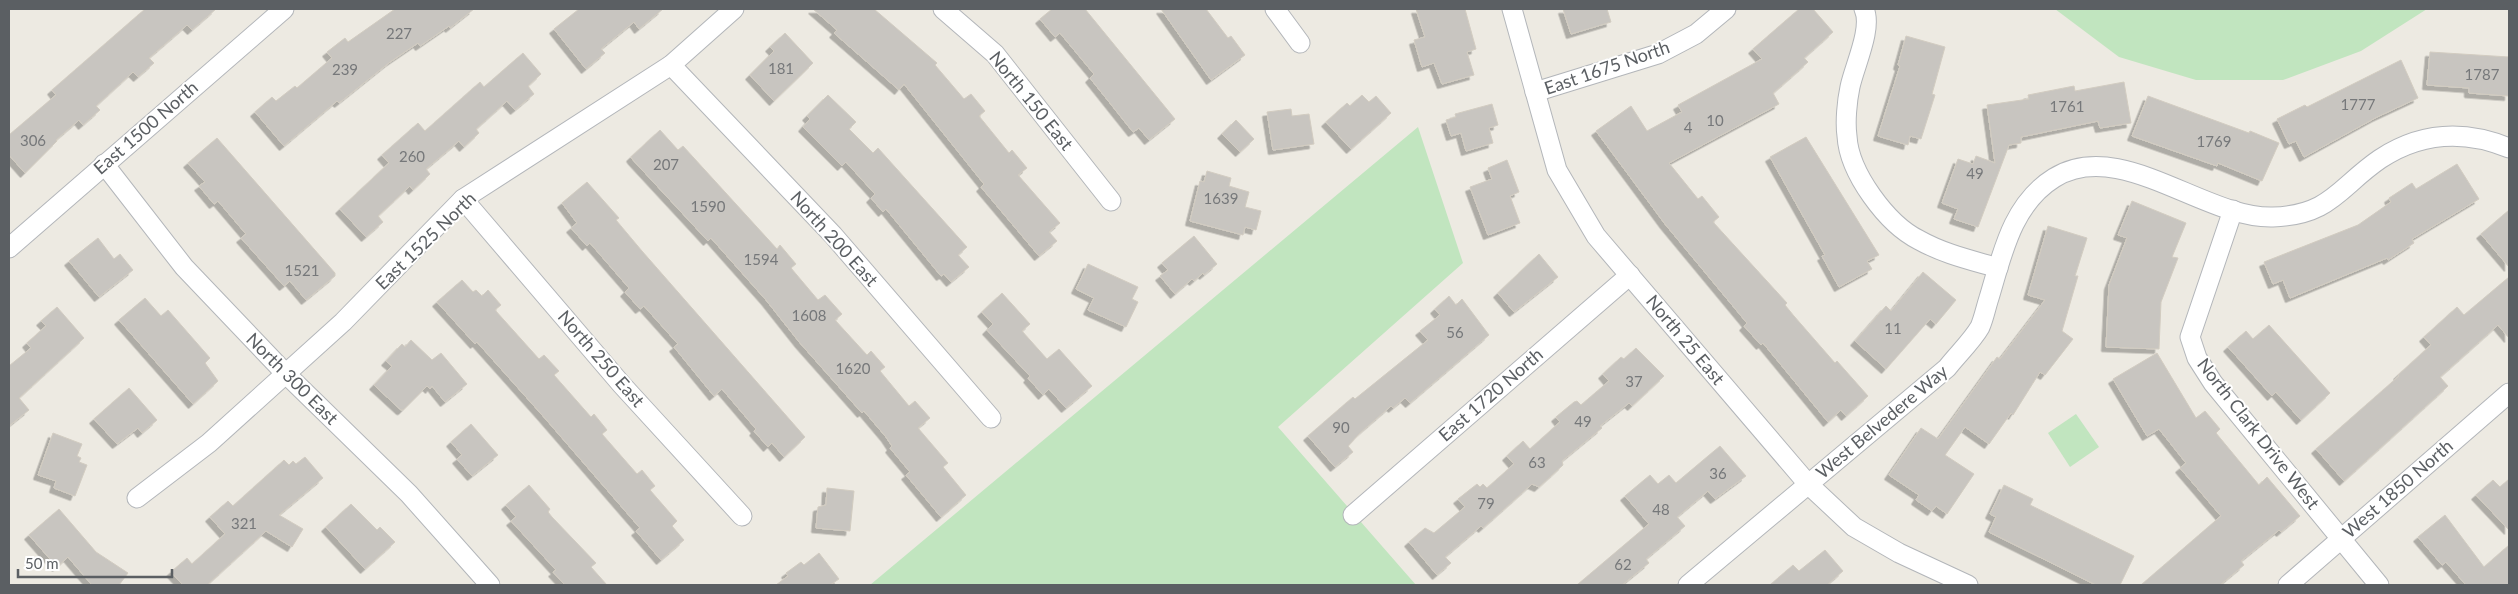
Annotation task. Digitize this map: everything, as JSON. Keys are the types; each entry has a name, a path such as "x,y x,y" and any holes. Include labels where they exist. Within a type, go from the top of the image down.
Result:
{"street":[{"name":"East 1500 North","path":"9,248 284,9"},
{"name":"East 1525 North","path":"137,498 209,443 343,322 463,199 671,64 734,9"},
{"name":"North 150 East","path":"943,9 995,54 1112,201"},
{"path":"1275,9 1300,43"},
{"name":"North 25 East","path":"1512,9 1557,170 1596,236 1808,484 1854,527 1899,553 1968,585"},
{"name":"East 1675 North","path":"1535,92 1658,54 1696,34 1726,9"},
{"path":"1864,9 1865,34 1850,88 1846,137 1858,173 1874,200 1894,223 1917,239 1945,253 1998,268"},
{"name":"North 200 East","path":"671,64 833,235 991,418"},
{"path":"2234,210 2255,217 2299,215 2330,202 2380,159 2413,143 2450,135 2487,139 2509,148"},
{"name":"North 300 East","path":"104,164 184,267 286,374 409,494 490,585"},
{"name":"West Belvedere Way","path":"1688,585 1947,368 1980,327 2013,225 2030,197 2054,178 2084,167 2116,168 2234,210"},
{"name":"North 250 East","path":"463,199 622,385 742,516"},
{"name":"North Clark Drive West","path":"2234,210 2190,337 2197,358 2213,383 2379,585"},
{"name":"East 1720 North","path":"1353,514 1630,275"},
{"name":"West 1850 North","path":"2288,585 2509,393"}],"green space":[{"path":"2055,9 2427,9 2361,51 2283,80 2196,80 2119,57"},
{"path":"1418,127 1463,263 1278,427 1416,585 870,585"},
{"path":"2076,414 2099,447 2070,467 2048,433"}],"building":[{"path":"145,9 216,9 192,30 187,25 149,58 154,63 138,77 133,72 96,106 100,110 83,125 79,120 56,140 25,173 9,155 9,135 56,95 52,90"},
{"path":"395,9 474,9 450,28 449,26 420,46 418,43 390,62 339,103 337,101 284,146 255,112 272,97 276,101 295,86 297,88 332,58 327,52 345,38 348,42"},
{"path":"579,9 663,9 639,29 634,22 601,49 605,53 586,69 554,29"},
{"path":"813,9 874,9 937,63 935,65 964,99 971,94 985,111 979,116 1009,153 1012,150 1027,168 1018,175 1060,223 1049,232 1057,241 1039,256 981,187 984,184 904,84 899,90 834,33 837,30"},
{"path":"1052,9 1085,9 1175,119 1149,140 1139,128 1133,132 1090,78 1094,74 1060,33 1055,37 1040,19"},
{"path":"1161,9 1206,9 1228,38 1231,36 1245,55 1211,80"},
{"path":"1416,9 1465,9 1476,49 1467,52 1474,75 1442,84 1434,63 1422,67 1414,40 1425,37"},
{"path":"1563,9 1607,9 1611,22 1571,34"},
{"path":"1799,9 1813,9 1833,32 1804,58 1808,62 1773,93 1779,104 1669,163 1698,199 1702,196 1719,217 1713,222 1787,303 1785,305 1835,363 1837,361 1868,396 1846,416 1841,410 1828,422 1763,343 1761,345 1744,326 1747,323 1665,224 1596,131 1631,106 1647,131 1682,112 1678,105 1762,59 1753,49"},
{"path":"785,33 813,63 774,101 750,75 774,51 770,47"},
{"path":"1906,36 1945,47 1932,94 1935,95 1921,139 1910,136 1908,145 1878,136 1900,66 1898,65"},
{"path":"2430,52 2509,57 2509,96 2469,93 2469,88 2427,85"},
{"path":"523,53 541,74 528,86 534,94 515,110 507,101 476,129 479,133 464,147 459,141 426,169 430,174 413,190 410,186 378,216 383,222 366,237 340,209 389,163 382,155 418,123 425,131 480,82 484,87"},
{"path":"2401,60 2418,98 2377,117 2304,157 2296,141 2289,144 2277,119 2305,105 2307,107"},
{"path":"2124,82 2131,123 2100,128 2098,121 2021,137 2021,143 2009,145 1978,227 1954,219 1958,209 1942,203 1958,159 1973,164 1976,156 1995,163 1987,105 2029,99 2028,95 2074,86 2075,91"},
{"path":"828,95 856,122 849,129 873,153 878,148 967,247 958,255 969,267 951,282 944,274 941,276 886,209 883,212 871,198 875,194 846,162 842,166 803,127 810,119 807,116"},
{"path":"1362,95 1369,102 1376,96 1391,113 1351,149 1326,122 1347,103 1350,106"},
{"path":"2148,96 2249,133 2250,131 2279,143 2262,181 2218,163 2217,166 2132,136"},
{"path":"1492,104 1498,125 1489,128 1493,143 1466,151 1461,133 1451,136 1446,120 1456,117 1455,114"},
{"path":"1291,109 1292,116 1309,114 1314,144 1273,150 1267,112"},
{"path":"1236,120 1254,139 1240,152 1222,134"},
{"path":"660,130 678,150 683,146 777,249 780,245 796,264 791,268 818,300 825,295 842,314 835,320 867,355 871,351 885,367 880,371 909,406 915,401 930,418 918,428 948,463 943,467 966,495 941,517 906,475 910,472 890,448 892,446 886,437 864,411 862,413 800,343 766,300 711,238 708,241 633,160 631,157"},
{"path":"1806,137 1879,255 1867,261 1872,269 1839,287 1822,256 1825,255 1770,157"},
{"path":"217,138 335,273 335,276 306,300 290,281 284,286 241,238 246,234 218,201 214,204 199,186 205,182 188,163"},
{"path":"1507,160 1519,192 1510,196 1520,223 1488,235 1470,187 1492,179 1488,168"},
{"path":"2457,164 2479,199 2412,239 2414,243 2388,260 2387,258 2290,298 2283,280 2273,284 2264,262 2358,225 2391,202 2389,198 2412,183 2416,189"},
{"path":"1207,171 1231,178 1229,186 1249,192 1245,207 1261,211 1256,230 1245,227 1243,235 1190,221 1200,181 1204,182"},
{"path":"587,182 619,218 616,220 642,251 805,437 784,457 772,443 768,447 754,431 756,429 722,389 714,396 674,347 678,344 644,306 640,309 625,292 629,288 590,243 587,246 571,228 577,223 562,203"},
{"path":"2132,201 2186,223 2172,257 2178,258 2161,302 2159,349 2106,347 2109,285 2127,238 2118,235"},
{"path":"2509,210 2509,267 2481,234"},
{"path":"2048,226 2087,238 2075,276 2078,276 2062,331 2073,339 2045,375 2040,372 2013,415 2011,413 1989,444 1965,427 1945,455 1974,474 1947,514 1936,506 1932,511 1916,500 1919,495 1889,475 1921,428 1938,439 1997,357 2000,359 2045,300 2028,295"},
{"path":"1194,236 1217,264 1194,281 1192,279 1175,294 1160,276 1168,270 1162,263"},
{"path":"98,238 114,259 120,254 133,270 99,297 69,261"},
{"path":"1539,254 1558,277 1514,312 1498,293"},
{"path":"1088,264 1138,287 1132,299 1138,302 1126,327 1088,310 1094,298 1076,289"},
{"path":"1923,272 1956,300 1936,324 1930,319 1886,369 1855,341 1886,306 1891,311"},
{"path":"2509,277 2509,338 2498,325 2440,377 2448,386 2344,481 2316,449 2399,376 2431,345 2424,337 2457,307 2464,315"},
{"path":"462,280 473,292 476,290 482,296 488,290 501,305 495,310 539,359 544,355 559,371 554,375 591,417 594,414 607,430 602,434 637,474 642,470 655,486 650,490 677,521 672,526 684,540 661,560 636,531 640,528 543,416 477,342 475,344 437,302"},
{"path":"1002,293 1030,324 1022,331 1047,359 1059,349 1092,386 1066,408 1049,389 1043,395 1028,378 1030,376 987,330 993,324 982,312"},
{"path":"1449,296 1456,305 1462,299 1489,335 1410,403 1405,398 1393,408 1391,406 1348,446 1353,452 1335,467 1308,436 1353,397 1355,399 1428,340 1420,331 1440,315 1435,309"},
{"path":"145,298 161,316 168,310 210,358 205,363 218,381 193,404 119,320"},
{"path":"57,307 84,338 19,398 29,410 9,426 9,366 31,348 27,343 46,326 41,321"},
{"path":"2269,325 2330,393 2301,420 2276,392 2272,396 2228,347 2246,331 2253,339"},
{"path":"411,340 432,360 441,353 467,384 445,402 432,386 430,389 427,386 401,410 374,385 392,366 386,361 402,344 405,347"},
{"path":"1636,348 1664,376 1632,406 1629,403 1600,426 1602,428 1562,461 1563,465 1539,487 1532,484 1483,528 1481,526 1445,557 1451,563 1437,575 1409,542 1425,528 1434,533 1465,507 1458,499 1477,484 1480,487 1483,484 1487,488 1514,464 1507,456 1523,441 1530,449 1560,422 1556,417 1574,402 1577,401 1581,405 1609,381 1603,374 1621,357 1624,359"},
{"path":"2157,353 2196,418 2205,411 2220,429 2216,433 2259,485 2267,477 2300,516 2281,532 2279,530 2241,561 2244,565 2220,585 2141,585 2221,516 2180,468 2186,463 2159,429 2147,436 2113,379"},
{"path":"129,388 157,420 142,433 138,428 117,444 94,419"},
{"path":"471,424 498,455 472,476 457,459 462,455 451,442"},
{"path":"53,433 82,444 77,456 81,458 79,462 87,465 75,496 54,488 56,481 38,475"},
{"path":"1720,446 1746,476 1715,499 1708,491 1677,517 1685,526 1646,559 1649,563 1622,585 1577,585 1649,524 1625,496 1650,475 1658,484 1669,475 1676,483"},
{"path":"305,457 323,478 279,515 303,529 292,547 266,531 207,585 183,585 171,572 187,558 192,564 225,534 210,517 228,501 233,506 284,460 289,465 293,461 296,464"},
{"path":"2509,479 2509,530 2476,495 2493,480 2500,487"},
{"path":"529,485 550,509 548,512 552,517 596,563 591,567 607,585 565,585 553,572 556,570 511,521 516,517 506,505"},
{"path":"2004,485 2033,499 2030,505 2134,556 2120,585 2096,585 1989,532 1996,517 1990,514"},
{"path":"827,488 854,491 850,531 816,528 818,507 826,505"},
{"path":"351,504 377,530 380,527 395,542 365,569 326,527"},
{"path":"59,509 96,552 128,573 119,585 92,585 68,557 57,567 29,535"},
{"path":"2445,515 2484,567 2509,545 2509,585 2463,585 2465,584 2446,562 2442,565 2418,537"},
{"path":"1825,550 1843,571 1827,585 1770,585 1793,565 1799,571"},
{"path":"819,553 839,579 830,585 776,585 788,576 786,573 801,562 804,565"}]}
